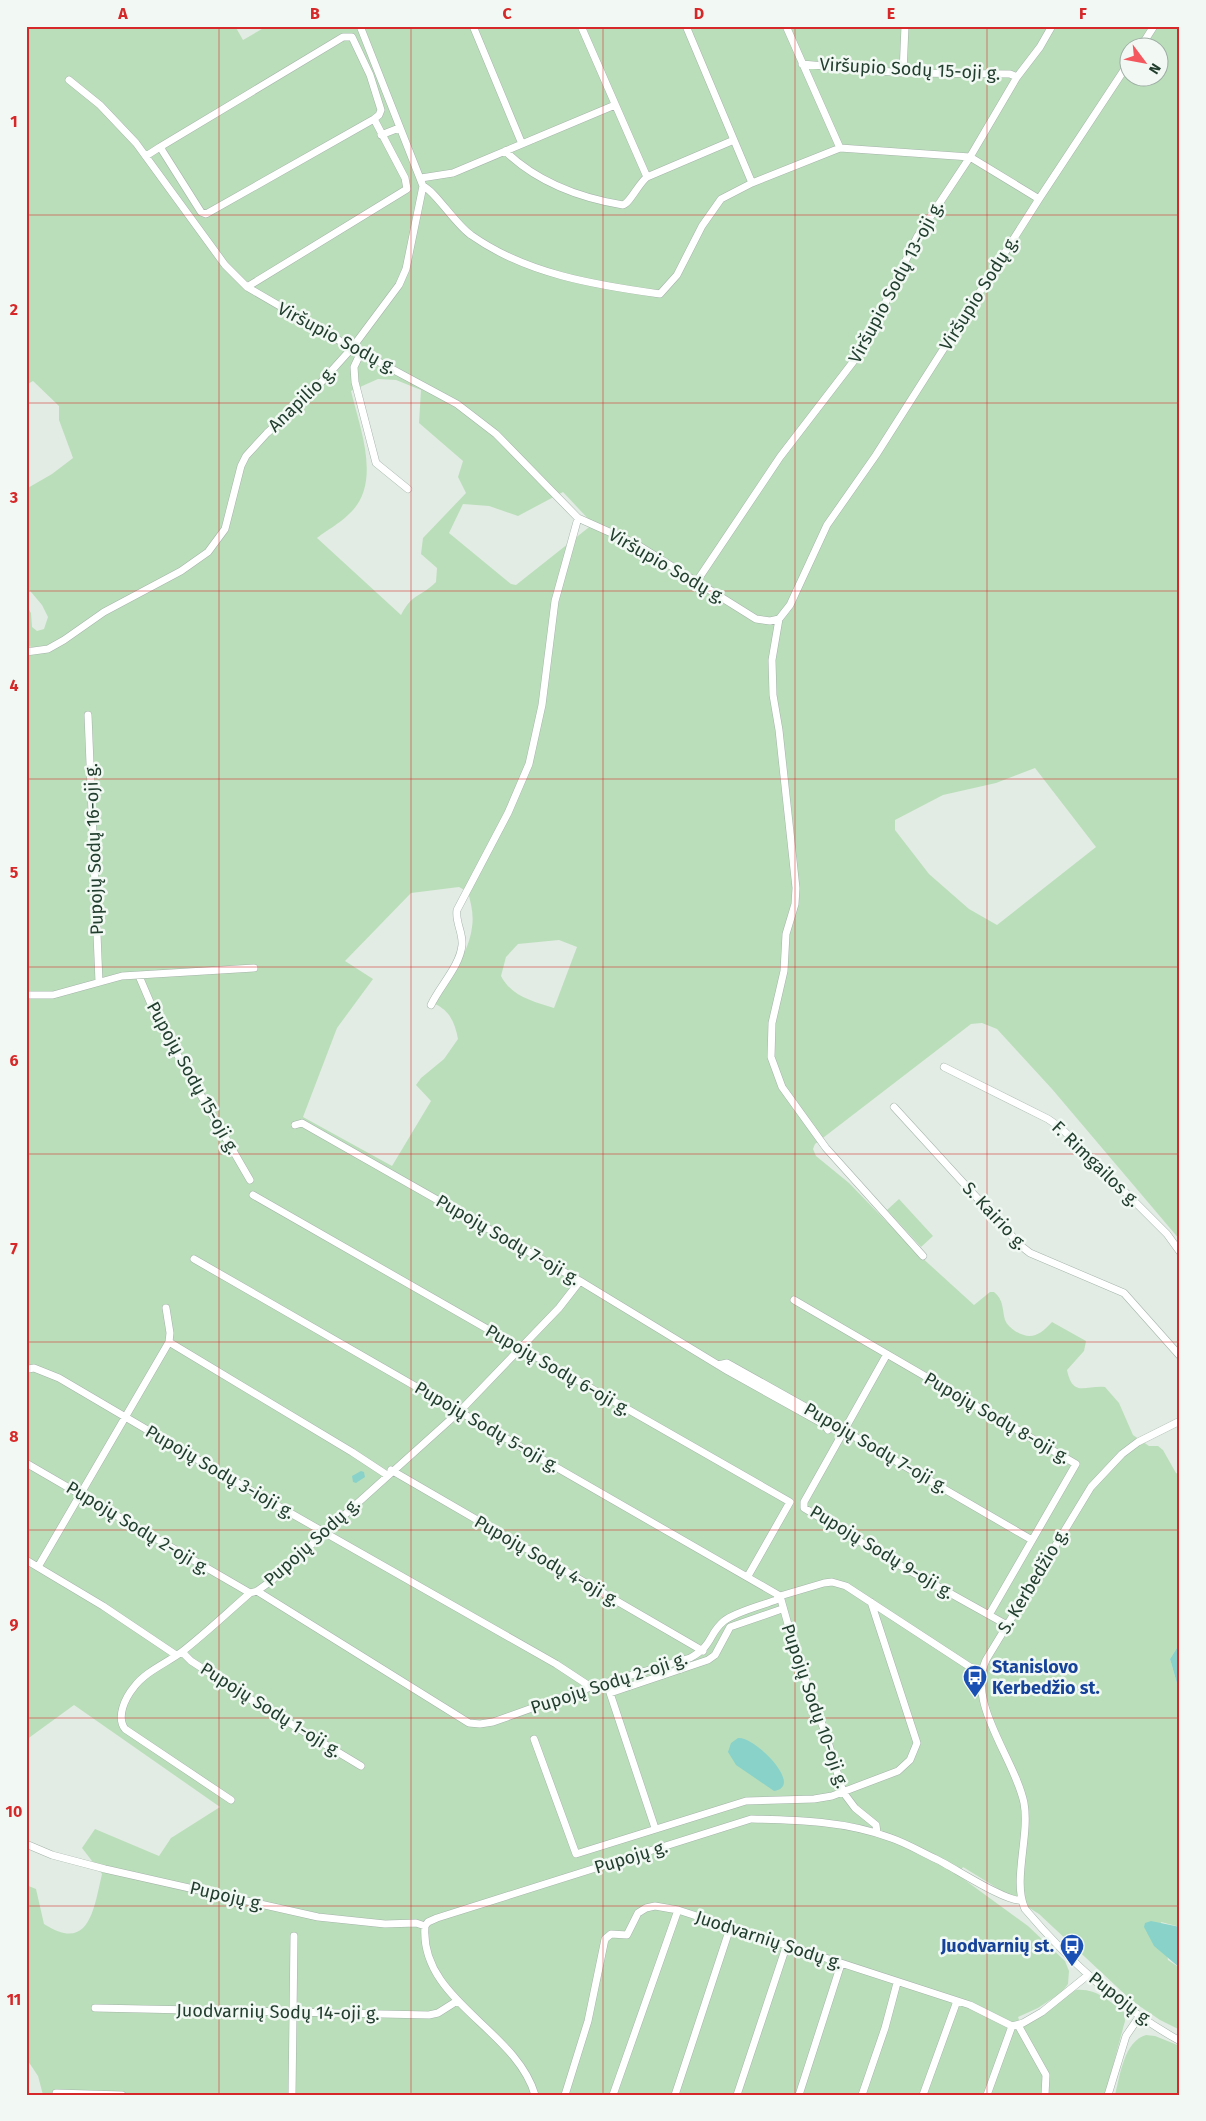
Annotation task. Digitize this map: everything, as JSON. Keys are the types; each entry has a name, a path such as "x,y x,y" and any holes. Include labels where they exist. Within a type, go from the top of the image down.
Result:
{"street":[{"name":"Anapilio g.","path":"26,652 48,649 104,612 180,571 208,552 225,528 241,466 246,456 267,433 307,398 352,348 387,304 403,278 423,186 360,26"},
{"path":"473,26 522,144"},
{"path":"581,26 646,177"},
{"path":"786,26 840,148"},
{"path":"903,73 905,26"},
{"name":"Viršupio Sodų 13-oji g.","path":"697,581 780,457 863,349 916,237 970,158 1017,77 1040,47 1052,26"},
{"path":"1146,38 1154,26"},
{"path":"687,27 752,183"},
{"path":"146,156 160,147 343,37 352,37 370,75 381,110 374,119 206,214 201,212 160,147"},
{"name":"Viršupio Sodų 15-oji g.","path":"802,64 903,73 1010,74 1017,77"},
{"name":"Viršupio Sodų g.","path":"69,80 100,105 146,156 225,265 246,287 352,348 457,404 483,422 578,518 636,544 756,619 770,621 778,619 790,605 827,525 876,455 1039,199 1118,79"},
{"path":"421,178 447,175 615,105"},
{"path":"246,287 406,189 405,178 374,119"},
{"path":"381,135 399,128"},
{"path":"505,152 518,164 541,178 576,193 603,202 627,204 638,184 646,177 734,140"},
{"path":"423,186 432,193 450,216 469,234 489,247 540,270 576,280 660,294 677,275 702,226 721,199 752,183 840,148 893,150 970,158 1039,199"},
{"path":"361,352 354,367 355,382 376,463 408,489"},
{"path":"431,1005 458,957 462,945 456,918 457,910 508,813 529,764 542,705 556,601 578,518"},
{"path":"778,619 772,660 772,695 779,730 796,888 795,904 786,934 784,971 772,1023 771,1057 782,1087 800,1115 826,1148 923,1256"},
{"name":"Pupojų Sodų 16-oji g.","path":"88,715 99,982"},
{"path":"26,995 54,995 122,976 254,968"},
{"name":"Pupojų Sodų 15-oji g.","path":"139,976 159,1023 250,1180"},
{"name":"F. Rimgailos g.","path":"944,1067 1048,1119 1061,1128 1166,1234 1180,1252"},
{"name":"S. Kairio g.","path":"894,1107 1021,1246 1030,1253 1124,1293 1180,1356"},
{"name":"Pupojų Sodų 7-oji g.","path":"295,1124 302,1123 580,1280 718,1365 825,1425 828,1430"},
{"name":"Pupojų Sodų 6-oji g.","path":"253,1195 790,1502 748,1576"},
{"name":"Pupojų Sodų 5-oji g.","path":"194,1258 780,1596"},
{"name":"Pupojų Sodų g.","path":"231,1800 131,1735 120,1723 123,1706 134,1687 142,1678 179,1653 288,1566 389,1472 460,1411 559,1308 580,1280"},
{"name":"Pupojų Sodų 8-oji g.","path":"794,1300 1076,1464 989,1615"},
{"path":"38,1567 82,1495 169,1342 170,1334 166,1308"},
{"name":"Pupojų Sodų 4-oji g.","path":"169,1342 389,1472 703,1651"},
{"name":"Pupojų Sodų 9-oji g.","path":"887,1354 804,1502 804,1508 894,1562 1007,1625"},
{"name":"Pupojų Sodų 7-oji g.","path":"718,1365 727,1363 845,1429 858,1439 1032,1540"},
{"name":"Pupojų Sodų 3-ioji g.","path":"28,1369 34,1368 59,1378 323,1532 556,1664 591,1687"},
{"name":"S. Kerbedžio g.","path":"981,1670 1091,1487 1122,1454 1138,1442 1180,1421"},
{"name":"Pupojų Sodų 2-oji g.","path":"26,1463 254,1592 469,1723 493,1722 591,1687 678,1662 703,1651 724,1621 776,1600 780,1596 832,1582 846,1586 970,1666 981,1670"},
{"name":"Pupojų Sodų 1-oji g.","path":"26,1560 361,1766"},
{"name":"Pupojų Sodų 10-oji g.","path":"780,1596 782,1609 798,1660 826,1735 843,1792 855,1808 876,1824 876,1834"},
{"path":"534,1739 576,1854 746,1801 814,1799 843,1792 898,1771 910,1760 917,1743 871,1602"},
{"path":"655,1828 610,1693 708,1660 715,1655 730,1627 782,1609"},
{"path":"981,1670 983,1701 1016,1775 1024,1803 1026,1823 1020,1887 1021,1900"},
{"name":"Pupojų g.","path":"26,1844 52,1855 105,1869 318,1917 385,1924 416,1923 425,1926 428,1922 437,1918 751,1819 802,1820 891,1838 952,1867 1010,1900 1021,1900 1034,1919 1088,1974 1139,2017 1180,2041"},
{"name":"Juodvarnių Sodų g.","path":"565,2095 588,2021 607,1935 627,1935 638,1913 646,1908 655,1906 678,1910 786,1947 957,2001 1015,2025"},
{"path":"613,2095 678,1910"},
{"path":"425,1926 424,1942 431,1964 457,2001 496,2037 520,2063 530,2080 535,2095"},
{"path":"675,2095 730,1928"},
{"path":"292,2095 294,1936"},
{"path":"737,2095 786,1947"},
{"path":"799,2095 841,1964"},
{"path":"987,2095 1015,2025 1042,2012 1088,1974"},
{"path":"862,2095 885,2028 897,1983"},
{"name":"Juodvarnių Sodų 14-oji g.","path":"95,2008 293,2014 428,2015 438,2013 457,2001"},
{"path":"923,2095 957,2001"},
{"path":"1108,2095 1126,2036 1139,2017"},
{"path":"1015,2025 1046,2075 1045,2095"},
{"path":"56,2093 122,2095"}],"green space":[{"path":"26,26 235,26 243,40 267,26 1180,26 1180,1240 1052,1089 997,1029 982,1023 971,1024 815,1144 813,1149 816,1156 849,1183 919,1255 974,1305 990,1292 994,1292 1001,1301 1006,1322 1015,1331 1031,1336 1039,1333 1052,1322 1086,1341 1084,1351 1067,1370 1073,1384 1081,1388 1105,1387 1119,1403 1133,1435 1149,1446 1158,1446 1163,1450 1176,1473 1180,1475 1180,1643 1170,1659 1180,1694 1180,1927 1161,1922 1168,1960 1180,1968 1180,2030 1160,2020 1132,2001 1039,1914 963,1867 958,1875 1028,1926 1065,1961 1069,1971 1068,1984 1062,1992 1038,2008 1018,2017 1021,2025 1076,1990 1096,1993 1124,2012 1125,2021 1105,2095 43,2095 38,2076 26,2058 26,1885 36,1889 44,1924 59,1932 71,1933 80,1930 87,1923 92,1912 102,1874 82,1848 95,1829 159,1856 171,1838 220,1807 74,1705 26,1740 26,656 32,647 26,646 26,605 31,613 32,627 37,631 44,629 48,617 42,605 26,586 26,489 52,474 73,458 59,420 59,406 33,381 26,385","holes":["378,379 396,380 421,390 419,423 463,461 458,477 466,493 423,538 421,554 437,568 436,582 409,602 401,615 317,538 348,515 359,503 364,488 367,473 366,456 351,391","563,492 593,524 516,585 511,584 449,533 463,504 489,506 518,516","1035,768 1096,847 997,925 969,909 929,874 895,830 895,820 943,795 996,783","459,887 468,892 473,918 467,947 435,1004 451,1018 458,1039 444,1059 421,1078 416,1085 431,1101 392,1166 303,1117 337,1028 373,979 345,961 411,893","559,940 577,947 554,1008 517,994 501,976 506,957 518,944"]},
{"path":"899,1199 933,1236 921,1247 887,1210"},
{"path":"1146,2035 1155,2036 1180,2046 1180,2095 1115,2095 1121,2069 1128,2052 1133,2044"}],"water":[{"path":"361,1471 364,1472 365,1477 356,1483 353,1482 352,1476"},
{"path":"1180,1643 1180,1694 1170,1659"},
{"path":"738,1738 755,1745 774,1762 781,1772 784,1781 782,1787 774,1791 736,1765 728,1752 731,1743"},
{"path":"1151,1921 1180,1927 1180,1968 1154,1946 1144,1927 1145,1923"}],"place":[{"name":"Stanislovo Kerbedžio st.","path":"975,1698"},
{"name":"Juodvarnių st.","path":"1072,1967"}]}
